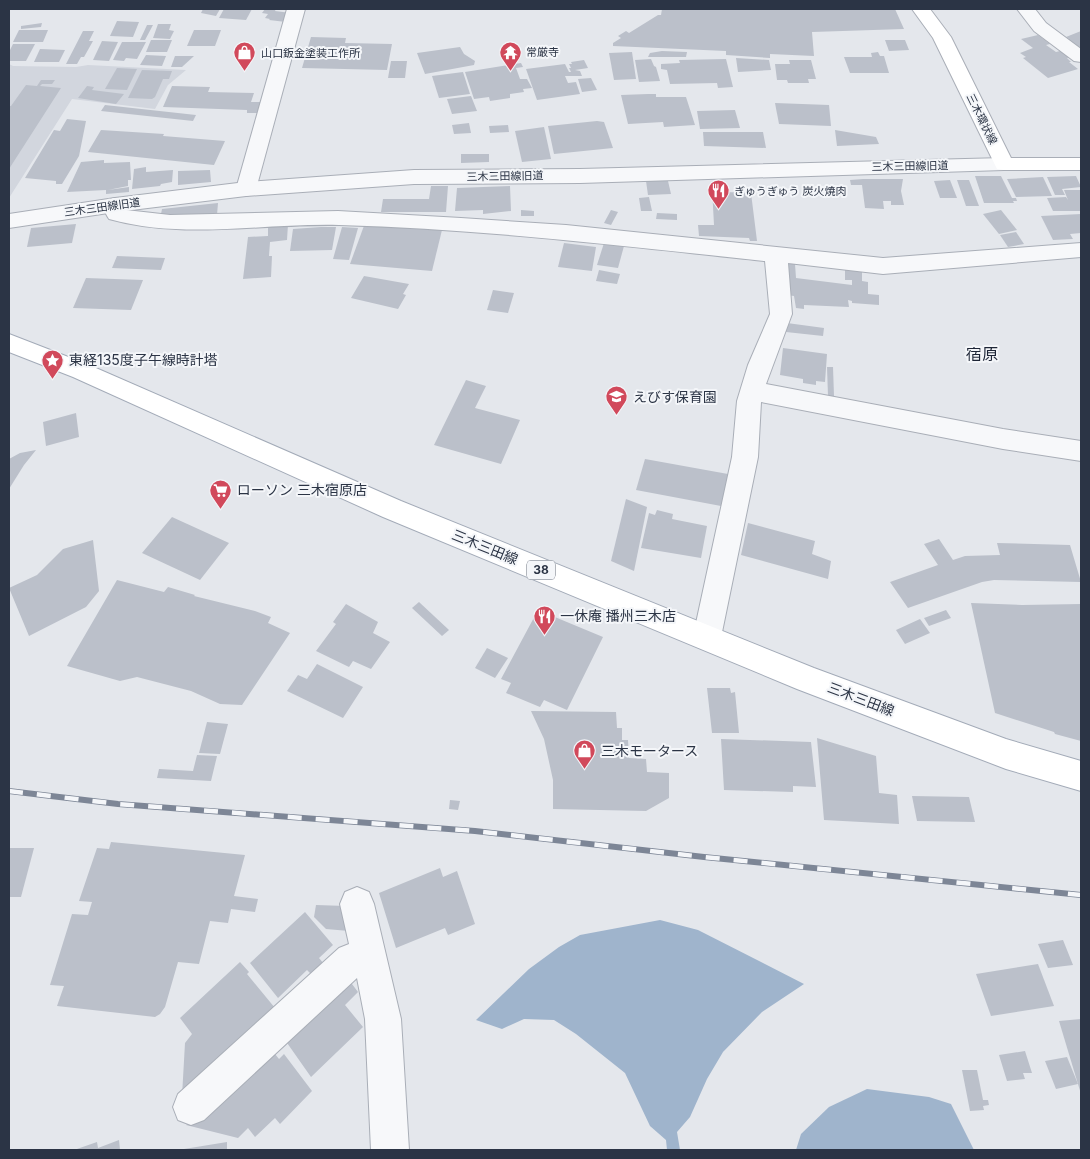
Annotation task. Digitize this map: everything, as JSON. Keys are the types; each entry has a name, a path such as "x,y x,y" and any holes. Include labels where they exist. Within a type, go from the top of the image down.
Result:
{"main road":[{"name":"三木環状線","path":"921,9 942,37 1004,164"},
{"path":"1004,164 1081,164"},
{"name":"三木三田線","path":"9,343 81,371 392,509 706,636 807,679 1006,754 1081,776"}],"street":[{"path":"246,189 296,9"},
{"path":"1026,9 1040,27 1081,57"},
{"name":"三木三田線旧道","path":"9,221 115,205 246,189 414,177 580,176 1004,164"},
{"path":"115,205 116,214 131,218 170,222 338,218 441,223 566,232 883,266 1081,250"},
{"path":"706,636 745,456 749,401 760,365 781,314 776,256"},
{"path":"752,391 1003,439 1081,450"},
{"path":"357,904 383,1019 390,1150"},
{"path":"191,1107 351,960 368,953"}],"shaded area":[{"path":"9,64 13,66 76,67 88,65 186,70 168,85 155,109 72,99 9,198"}],"water":[{"path":"660,920 698,930 804,984 762,1012 723,1052 707,1079 690,1117 677,1132 680,1150 667,1150 666,1140 650,1126 625,1073 576,1034 554,1020 524,1019 502,1029 476,1020 529,969 559,947 580,935"},
{"path":"867,1089 929,1097 951,1104 974,1150 796,1150 801,1134 829,1107"}],"building":[{"path":"203,9 220,9 216,16 201,13"},
{"path":"224,9 252,9 246,20 219,18"},
{"path":"265,9 276,9 275,11 291,13 286,22 269,20 265,18 268,14 262,13"},
{"path":"662,9 895,9 904,29 812,32 814,56 770,54 770,58 726,55 726,51 613,46 613,43 621,38 618,36 626,31 629,33 661,15"},
{"path":"117,21 139,22 133,37 110,36"},
{"path":"42,23 41,27 21,29 21,26"},
{"path":"158,24 171,24 169,30 174,31 170,39 153,38"},
{"path":"147,25 153,25 145,40 140,40"},
{"path":"19,30 48,30 43,42 13,42"},
{"path":"194,30 221,30 215,46 187,46"},
{"path":"83,31 94,31 89,41 93,41 84,57 81,57 77,64 66,64"},
{"path":"1081,31 1081,50 1066,40 1069,39 1066,37"},
{"path":"1038,35 1050,44 1046,45 1056,52 1060,51 1070,57 1067,58 1071,62 1069,62 1078,69 1048,78 1023,58 1026,57 1020,53 1033,48 1021,39"},
{"path":"311,37 346,38 345,43 392,44 387,70 302,68"},
{"path":"151,40 172,40 167,52 146,52"},
{"path":"885,40 905,40 909,50 889,51"},
{"path":"102,41 118,42 109,61 93,60"},
{"path":"122,42 146,42 137,59 113,60"},
{"path":"13,44 35,44 26,61 9,61 9,52"},
{"path":"460,47 464,54 475,61 474,65 425,74 417,53"},
{"path":"40,49 65,50 59,62 34,62"},
{"path":"662,51 687,52 686,57 648,57 650,53"},
{"path":"632,52 636,79 614,80 609,53"},
{"path":"878,52 880,56 884,56 889,73 850,73 844,57 872,57 871,53"},
{"path":"146,55 166,56 162,66 140,65"},
{"path":"175,56 194,56 182,67 171,67"},
{"path":"736,58 769,60 771,70 738,72"},
{"path":"651,59 656,67 660,81 639,82 635,60"},
{"path":"726,59 733,87 718,88 717,83 670,84 667,70 661,69 661,64 680,63 679,60"},
{"path":"584,60 588,68 575,70 580,71 582,76 565,76 568,83 576,82 580,94 537,100 526,69 565,64 569,72 571,72 569,64 572,64 571,62"},
{"path":"789,60 811,60 816,79 808,79 809,83 788,83 787,80 777,80 775,64 790,64"},
{"path":"391,61 407,61 405,78 388,78"},
{"path":"521,63 523,67 516,68 520,79 527,79 532,88 523,89 524,92 510,94 510,98 490,101 489,97 474,99 465,72"},
{"path":"117,68 137,69 127,90 105,89"},
{"path":"142,70 172,71 169,79 163,79 155,97 152,99 128,98"},
{"path":"463,72 470,94 439,98 432,76"},
{"path":"591,78 597,90 582,92 578,79"},
{"path":"41,80 55,80 52,84 42,84 40,86 61,88 9,169 9,106 11,106 26,85 37,86"},
{"path":"87,86 94,87 92,90 124,94 116,104 78,98"},
{"path":"172,86 210,87 208,92 254,93 251,102 261,102 259,113 247,113 247,110 163,107"},
{"path":"656,94 656,97 686,97 695,125 664,127 663,122 628,124 621,95"},
{"path":"471,96 477,111 452,114 447,99"},
{"path":"775,103 829,105 831,126 779,124"},
{"path":"105,105 196,115 193,121 101,111"},
{"path":"735,110 740,128 700,129 697,111"},
{"path":"67,119 86,121 79,156 62,184 56,184 56,181 25,178 54,130 60,131"},
{"path":"604,122 613,148 554,154 548,126"},
{"path":"469,123 471,133 454,134 452,125"},
{"path":"508,125 509,132 490,133 489,126"},
{"path":"544,127 551,159 522,162 515,131"},
{"path":"101,130 164,134 163,136 225,141 214,165 88,152"},
{"path":"835,130 876,137 879,144 837,146"},
{"path":"703,132 763,132 766,148 704,146"},
{"path":"461,154 489,154 489,162 461,163"},
{"path":"104,160 104,163 130,162 131,180 128,180 128,186 108,190 129,187 129,192 106,194 106,190 67,192 81,162"},
{"path":"146,167 146,172 173,170 172,182 161,184 160,186 132,189 134,169"},
{"path":"210,170 211,182 178,185 178,171"},
{"path":"975,176 1001,176 1012,198 1016,198 1017,201 1013,201 1014,203 984,203"},
{"path":"1076,176 1081,187 1062,189 1065,195 1055,195 1047,177"},
{"path":"1043,177 1052,196 1016,197 1007,179"},
{"path":"903,179 901,191 904,205 891,205 891,201 883,201 884,209 865,208 862,185 851,185 850,180"},
{"path":"950,180 957,198 940,198 934,181"},
{"path":"957,180 969,180 979,206 966,206"},
{"path":"646,181 668,181 671,194 648,195"},
{"path":"431,186 448,186 446,212 381,212 383,199 429,199"},
{"path":"510,186 511,211 483,214 483,210 455,211 457,188"},
{"path":"712,188 724,188 725,192 751,193 757,241 750,241 749,238 699,236 698,225 714,225"},
{"path":"1064,190 1081,190 1081,211 1053,211 1047,198 1066,197 1068,200"},
{"path":"649,197 652,211 641,211 639,198"},
{"path":"218,203 217,215 161,214 162,209"},
{"path":"521,210 534,211 534,216 521,216"},
{"path":"611,210 618,212 611,225 604,223"},
{"path":"1001,210 1017,230 999,234 983,214"},
{"path":"657,213 677,214 677,220 656,219"},
{"path":"1081,214 1081,233 1070,234 1073,239 1053,240 1041,216"},
{"path":"365,223 442,230 432,271 350,264"},
{"path":"76,224 72,243 27,247 31,228"},
{"path":"288,224 287,240 270,242 269,256 272,256 271,277 243,279 248,237 268,236 268,225"},
{"path":"336,227 332,250 290,251 293,229"},
{"path":"342,227 358,228 349,260 333,259"},
{"path":"1016,232 1024,244 1008,247 1000,235"},
{"path":"564,243 596,247 592,271 558,267"},
{"path":"604,243 624,246 618,268 597,265"},
{"path":"117,256 165,258 161,270 112,268"},
{"path":"784,264 795,264 796,278 852,285 852,280 845,280 845,268 862,270 862,281 868,282 868,294 879,295 879,305 852,303 852,301 848,300 849,307 804,305 804,309 796,308 794,296 786,295"},
{"path":"599,270 620,274 617,284 596,281"},
{"path":"364,276 409,284 403,294 406,295 398,309 351,298"},
{"path":"86,278 143,280 131,310 73,308"},
{"path":"493,290 514,293 508,313 487,310"},
{"path":"787,323 824,328 823,336 786,332"},
{"path":"783,348 827,354 825,382 816,381 816,385 803,383 803,379 780,375"},
{"path":"827,367 833,367 834,396 828,396"},
{"path":"466,380 486,386 475,408 520,420 501,464 434,445"},
{"path":"76,413 79,437 46,446 43,422"},
{"path":"36,450 9,489 9,459 20,453"},
{"path":"645,459 728,474 721,506 636,490"},
{"path":"626,499 647,507 634,571 611,561"},
{"path":"657,510 673,514 672,519 707,526 701,558 641,548 649,513 655,515"},
{"path":"172,517 229,543 200,580 142,553"},
{"path":"748,523 815,541 812,554 831,561 828,579 741,555"},
{"path":"939,539 953,560 965,556 1000,555 997,543 1070,545 1081,582 994,580 982,582 908,608 890,582 938,565 924,544"},
{"path":"93,540 99,591 86,607 29,636 9,588 37,575 63,549"},
{"path":"117,580 164,592 168,587 194,596 255,611 271,617 268,623 290,633 242,705 220,704 191,691 137,677 120,681 67,666"},
{"path":"419,602 449,630 442,636 412,608"},
{"path":"971,603 1022,605 1081,604 1081,741 995,713"},
{"path":"346,604 378,622 373,633 390,642 371,669 353,661 349,667 316,651 336,624 333,622"},
{"path":"538,610 603,637 567,710 544,700 540,707 506,693 511,683 501,679"},
{"path":"946,610 951,618 929,626 924,618"},
{"path":"920,619 930,633 905,644 896,630"},
{"path":"487,648 508,658 495,678 475,668"},
{"path":"317,664 363,687 343,718 287,691 298,675 307,679"},
{"path":"707,688 730,688 731,693 735,692 739,733 712,733"},
{"path":"531,711 616,712 617,728 622,728 622,740 628,740 629,758 646,759 647,772 669,773 669,798 646,811 553,809 553,780 544,739"},
{"path":"207,722 228,724 220,754 199,753"},
{"path":"817,738 876,756 879,793 897,795 899,824 824,820"},
{"path":"721,739 811,742 816,787 793,786 793,792 724,790"},
{"path":"197,755 217,756 211,781 157,778 159,769 193,771"},
{"path":"912,796 969,797 975,822 917,821"},
{"path":"450,800 460,801 458,810 449,809"},
{"path":"111,842 245,855 234,896 258,899 255,912 231,909 228,923 210,921 199,964 178,962 165,1007 155,1017 57,1006 64,986 50,985 72,914 88,915 92,902 79,901 97,848 109,849"},
{"path":"9,848 34,848 21,897 9,897"},
{"path":"440,868 443,877 457,871 475,924 448,935 445,928 396,948 379,893"},
{"path":"316,905 346,906 349,931 326,929 314,917"},
{"path":"305,912 333,945 319,958 324,964 312,975 307,970 278,998 250,963"},
{"path":"1063,940 1073,965 1048,968 1038,944"},
{"path":"240,962 249,972 247,974 275,1008 243,1040 241,1037 182,1096 185,1043 192,1034 180,1018"},
{"path":"1038,964 1054,1006 991,1016 976,974"},
{"path":"349,980 358,992 345,1005 363,1027 311,1077 285,1040"},
{"path":"1081,1019 1081,1094 1059,1021"},
{"path":"271,1049 279,1059 284,1054 312,1091 280,1124 275,1118 255,1137 248,1128 238,1138 186,1125"},
{"path":"1025,1051 1032,1073 1023,1073 1025,1079 1007,1081 999,1055"},
{"path":"1067,1057 1078,1084 1056,1089 1045,1061"},
{"path":"962,1070 977,1070 983,1100 988,1100 989,1105 983,1106 984,1110 970,1111"},
{"path":"119,1140 120,1150 74,1150 97,1142 98,1148"},
{"path":"227,1142 227,1150 184,1150 184,1149"}],"railway":[{"path":"9,791 118,804 475,831 704,857 1081,895"}],"place":[{"name":"常厳寺","path":"510,71"},
{"name":"山口鈑金塗装工作所","path":"245,72"},
{"name":"ぎゅうぎゅう 炭火焼肉","path":"718,210"},
{"name":"東経135度子午線時計塔","path":"53,379"},
{"name":"えびす保育園","path":"617,416"},
{"name":"ローソン 三木宿原店","path":"221,509"},
{"name":"一休庵 播州三木店","path":"544,635"},
{"name":"三木モータース","path":"585,770"}],"district":[{"name":"宿原","path":"982,354"}]}
